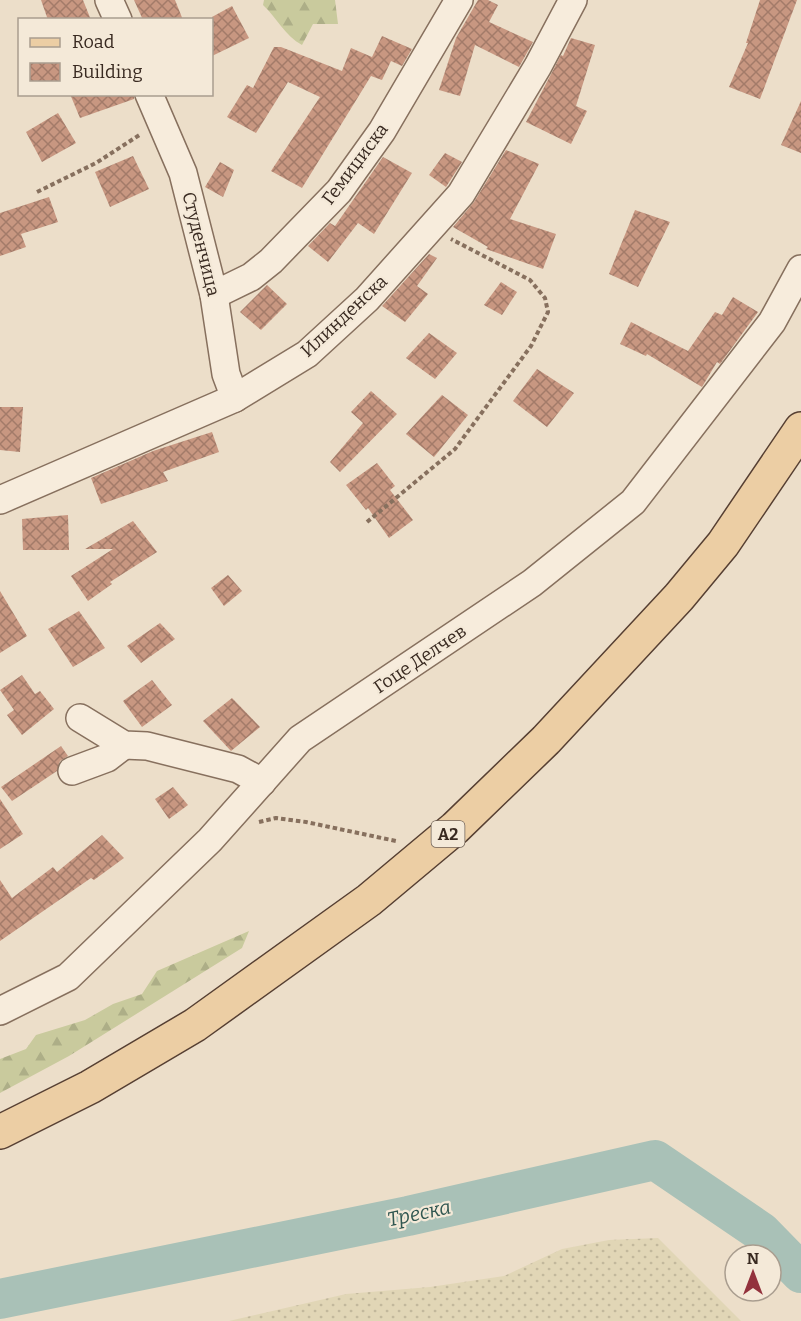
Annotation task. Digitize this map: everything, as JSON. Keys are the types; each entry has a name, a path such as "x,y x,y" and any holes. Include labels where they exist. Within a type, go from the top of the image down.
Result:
{"main road":[{"name":"A2","path":"0,1132 90,1087 195,1025 369,900 428,851 546,740 679,597 723,544 801,429"}],"street":[{"path":"109,0 117,18"},
{"name":"Гемиџиска","path":"214,295 251,277 271,261 339,191 382,131 459,0"},
{"name":"Илинденска","path":"0,500 235,398 307,354 367,299 461,194 538,66 573,0"},
{"name":"Студенчица","path":"150,96 183,173 214,295 226,374 235,398"},
{"name":"Гоце Делчев","path":"0,1011 68,976 210,840 300,740 532,583 633,502 772,322 801,269"},
{"path":"80,718 124,745 147,746 238,769 262,782"},
{"path":"72,771 107,758 124,745"}],"path":[{"path":"37,192 96,163 160,121"},
{"path":"368,522 455,449 531,346 548,312 545,298 530,280 430,228"},
{"path":"239,808 250,822 276,818 306,822 379,836 428,851"}],"shaded area":[{"path":"658,1238 741,1321 229,1321 346,1294 430,1287 504,1276 562,1249 609,1240"}],"green space":[{"path":"264,0 335,0 338,24 313,24 302,45 291,37 263,5"},
{"path":"249,931 242,948 69,1056 0,1093 0,1059 26,1049 36,1035 85,1020 113,1004 142,994 157,971"}],"building":[{"path":"41,0 83,0 90,18 47,18"},
{"path":"134,0 175,0 182,18 142,18"},
{"path":"478,0 488,0 498,5 489,22 533,42 519,67 475,45 460,96 439,90 456,38"},
{"path":"760,0 797,0 760,99 729,87 748,43 746,43"},
{"path":"232,6 249,38 213,56 212,17"},
{"path":"382,36 412,49 402,66 391,61 382,80 371,76 302,188 271,171 320,97 288,82 256,133 227,117 247,85 253,88 274,47 281,47 342,71 351,48 372,57"},
{"path":"571,38 595,45 576,106 587,111 571,144 526,122"},
{"path":"71,96 134,96 134,99 80,118"},
{"path":"801,101 801,153 781,145"},
{"path":"58,113 76,143 42,162 26,132"},
{"path":"506,150 539,164 510,219 556,234 543,269 486,249 488,247 453,227 474,202"},
{"path":"445,153 462,162 446,187 429,175"},
{"path":"133,156 149,189 110,207 95,172"},
{"path":"383,157 412,173 374,234 358,223 328,262 308,246 330,223 335,226"},
{"path":"220,162 234,170 223,197 205,187"},
{"path":"49,197 58,222 21,234 26,247 0,256 0,213"},
{"path":"635,210 670,222 638,287 609,274"},
{"path":"429,254 437,258 417,286 428,294 405,322 382,306"},
{"path":"501,282 517,292 502,315 484,305"},
{"path":"267,285 287,304 261,330 240,312"},
{"path":"733,297 758,312 720,364 717,362 702,387 647,354 646,356 620,344 631,322 688,351 715,312 722,315"},
{"path":"429,333 457,353 435,379 406,358"},
{"path":"537,369 574,393 547,427 513,401"},
{"path":"371,391 397,414 340,472 330,462 363,423 351,412"},
{"path":"442,395 468,415 434,457 406,434"},
{"path":"0,407 23,407 20,452 0,450"},
{"path":"212,432 219,452 163,472 168,481 101,504 91,478 153,451"},
{"path":"377,463 395,486 390,490 413,520 389,538 368,508 366,510 346,485"},
{"path":"68,515 69,550 23,550 22,519"},
{"path":"133,521 157,552 110,582 112,584 88,601 71,576 113,549 85,549"},
{"path":"228,575 242,591 224,606 211,588"},
{"path":"0,591 27,636 0,653"},
{"path":"79,611 105,648 73,667 48,629"},
{"path":"160,623 175,639 141,663 127,646"},
{"path":"22,675 35,694 40,691 54,709 22,735 7,715 14,710 0,690"},
{"path":"152,680 172,705 142,727 123,701"},
{"path":"232,698 260,727 231,751 203,721"},
{"path":"61,746 68,756 60,761 57,771 12,801 1,787"},
{"path":"173,787 188,805 169,819 155,799"},
{"path":"0,799 23,834 0,849"},
{"path":"102,835 124,858 0,941 0,880 12,898 53,867 57,872"}],"waterway":[{"name":"Треска","path":"0,1299 408,1216 655,1160 761,1232 801,1273"}]}
